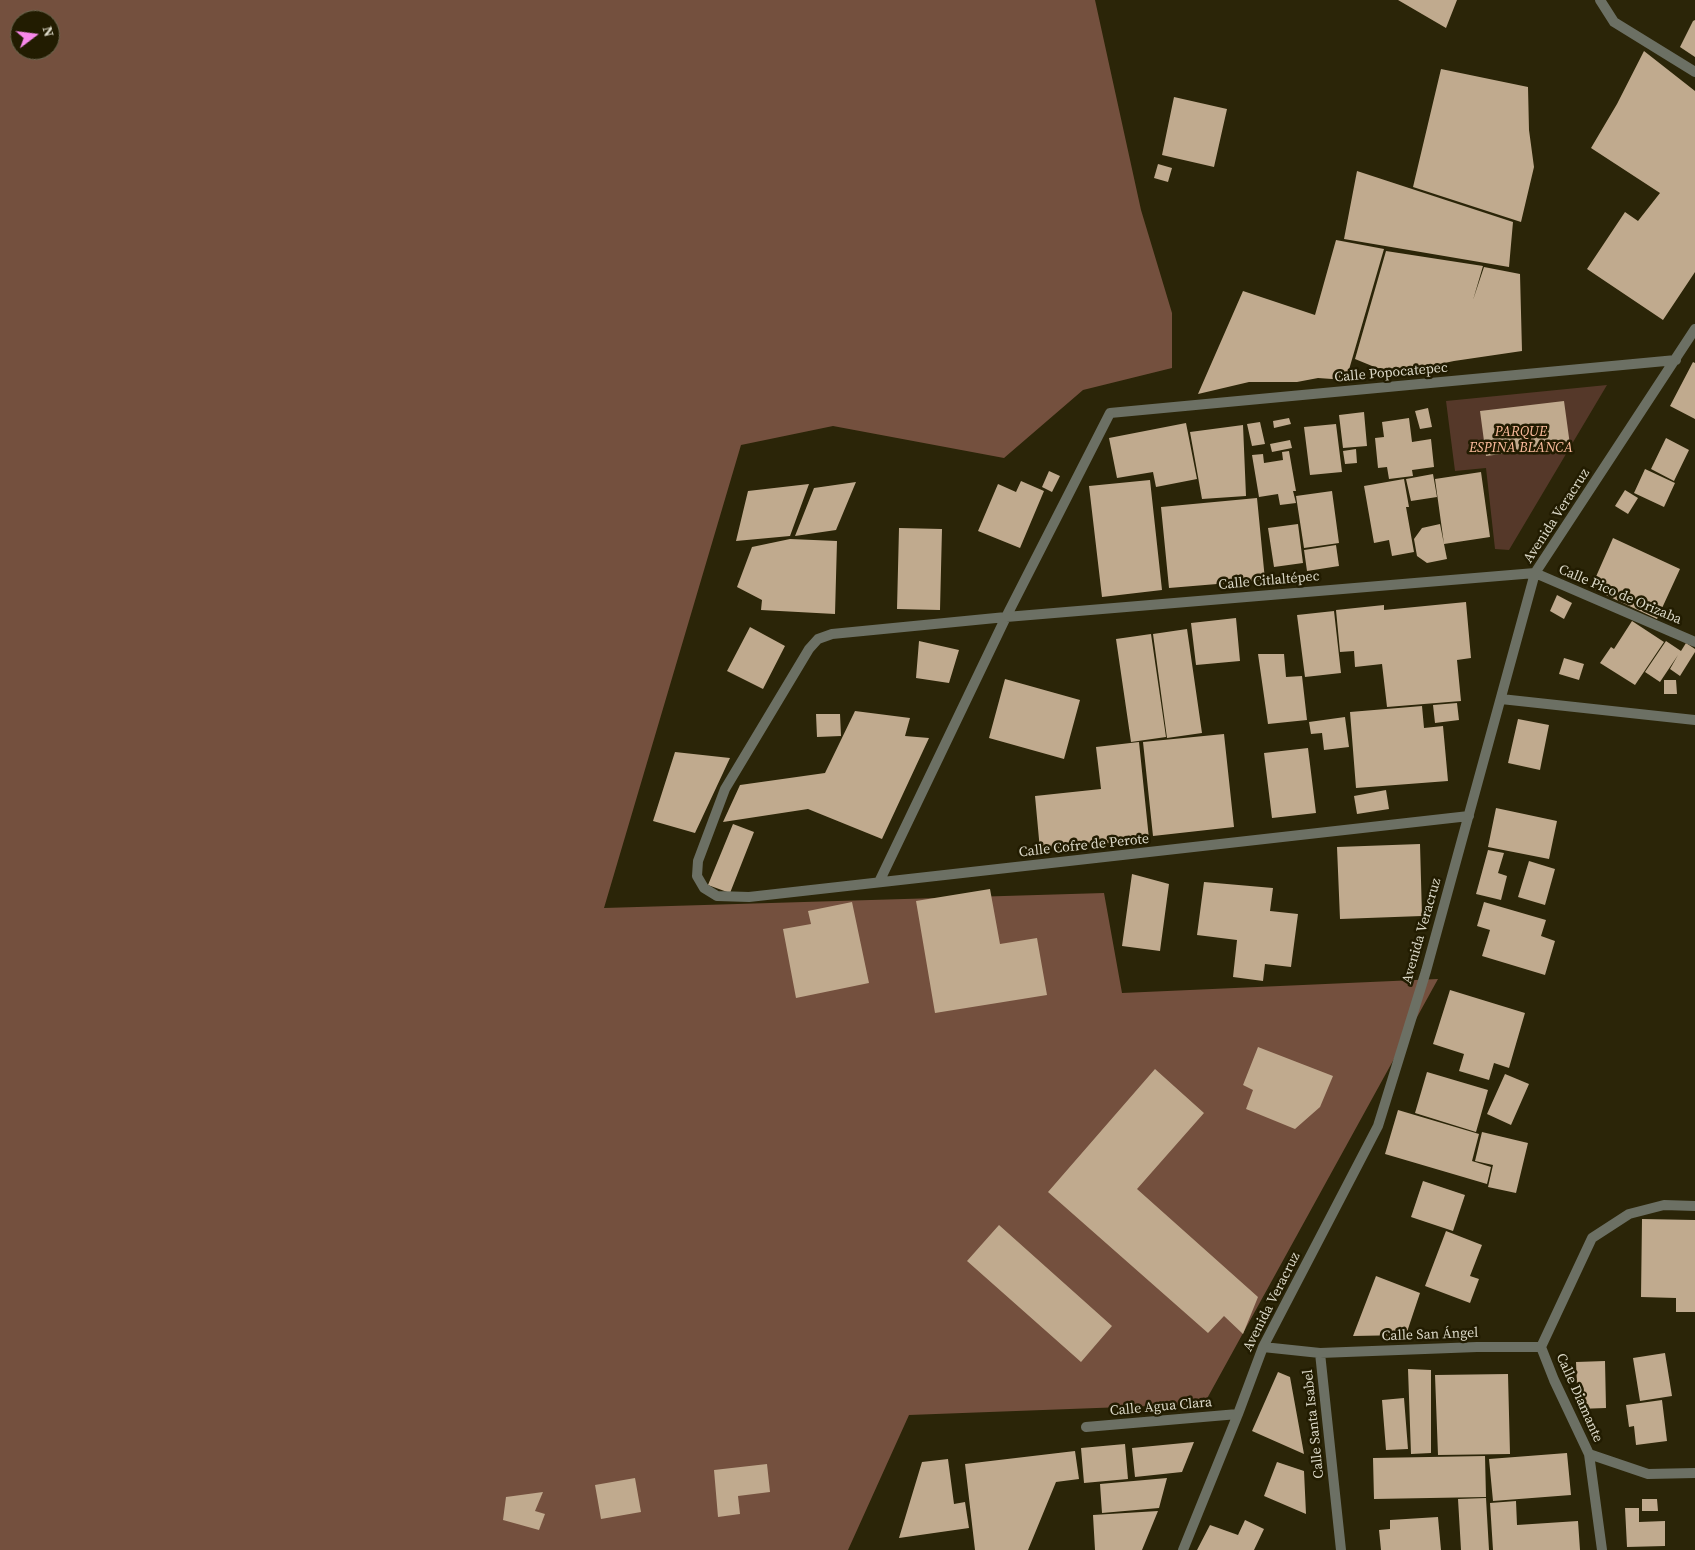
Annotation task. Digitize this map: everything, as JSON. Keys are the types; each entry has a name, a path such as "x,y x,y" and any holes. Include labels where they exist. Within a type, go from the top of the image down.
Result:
{"street":[{"path":"1600,0 1614,22 1695,72"},
{"name":"Avenida Veracruz","path":"1183,1550 1263,1347 1378,1126 1426,971 1535,573 1695,329"},
{"name":"Calle Popocatepec","path":"1006,617 1110,414 1676,360"},
{"name":"Calle Citlaltépec","path":"704,888 697,876 698,861 725,789 808,649 818,639 832,634 1006,617 1535,573"},
{"name":"Calle Pico de Orizaba","path":"1535,573 1695,642"},
{"path":"879,882 1006,617"},
{"path":"1501,698 1695,720"},
{"name":"Calle Cofre de Perote","path":"704,888 716,896 749,897 1468,816"},
{"path":"1541,1347 1592,1238 1629,1214 1664,1206 1695,1206"},
{"name":"Calle Santa Isabel","path":"1263,1347 1320,1353 1341,1550"},
{"name":"Calle San Ángel","path":"1320,1353 1478,1347 1541,1347"},
{"name":"Calle Diamante","path":"1541,1347 1554,1380 1589,1454 1602,1550"},
{"name":"Calle Agua Clara","path":"1086,1427 1238,1414"},
{"path":"1589,1454 1648,1474 1695,1473"}],"green space":[{"name":"PARQUE ESPINA BLANCA","path":"1607,385 1509,550 1495,549 1486,468 1455,471 1446,401"}],"shaded area":[{"path":"0,0 1095,0 1141,210 1172,313 1172,368 1083,390 1004,458 833,426 741,445 604,908 1104,893 1122,993 1438,979 1204,1404 909,1415 848,1550 0,1550"}],"building":[{"path":"1398,0 1457,0 1446,28"},
{"path":"1695,20 1695,57 1680,47"},
{"path":"1644,51 1695,91 1695,272 1663,320 1587,269 1625,212 1638,221 1660,193 1591,148 1617,104"},
{"path":"1441,69 1528,87 1529,130 1534,167 1521,222 1413,187"},
{"path":"1174,97 1227,109 1214,167 1162,155"},
{"path":"1158,164 1172,168 1168,182 1154,178"},
{"path":"1357,171 1513,222 1509,267 1344,239"},
{"path":"1336,240 1384,249 1346,380 1318,378 1297,382 1249,382 1198,394 1243,291 1315,315"},
{"path":"1386,251 1483,266 1473,300 1484,267 1520,274 1522,351 1454,361 1401,372 1377,368 1355,359"},
{"path":"1693,362 1695,363 1695,419 1670,406"},
{"path":"1564,401 1570,445 1486,456 1480,411"},
{"path":"1428,408 1432,427 1420,429 1415,411"},
{"path":"1364,412 1367,446 1343,448 1339,415"},
{"path":"1289,418 1291,424 1274,428 1273,421"},
{"path":"1409,418 1412,442 1431,439 1434,467 1412,470 1413,476 1389,479 1387,467 1378,468 1375,438 1384,437 1382,422"},
{"path":"1260,422 1265,444 1252,446 1247,424"},
{"path":"1186,423 1197,479 1156,487 1153,472 1117,478 1109,438"},
{"path":"1336,424 1342,472 1310,475 1304,427"},
{"path":"1243,425 1246,496 1202,499 1190,432"},
{"path":"1666,438 1689,450 1674,481 1651,469"},
{"path":"1290,440 1292,448 1272,452 1270,444"},
{"path":"1356,449 1357,463 1345,464 1343,451"},
{"path":"1289,451 1296,491 1293,491 1296,503 1280,505 1278,494 1259,497 1252,455 1263,454 1264,463 1283,460 1282,452"},
{"path":"1645,469 1675,483 1664,507 1634,493"},
{"path":"1049,471 1060,476 1052,492 1042,487"},
{"path":"1481,472 1490,537 1444,544 1435,479"},
{"path":"1433,474 1437,497 1411,501 1406,479"},
{"path":"1404,479 1409,507 1406,507 1414,552 1392,556 1389,540 1374,543 1364,486"},
{"path":"1150,480 1162,590 1102,597 1089,486"},
{"path":"1021,481 1044,491 1020,548 978,531 998,484 1016,492"},
{"path":"856,482 836,530 795,536 814,488"},
{"path":"809,484 790,536 736,541 748,491"},
{"path":"1625,490 1638,498 1628,514 1615,506"},
{"path":"1332,491 1339,543 1304,548 1296,496"},
{"path":"1257,498 1265,580 1169,588 1161,507"},
{"path":"1298,524 1303,563 1274,567 1268,528"},
{"path":"1440,524 1447,559 1427,563 1417,556 1414,539 1422,528"},
{"path":"899,528 942,529 940,610 897,609"},
{"path":"1613,538 1680,569 1657,619 1591,588"},
{"path":"790,539 837,541 835,614 761,610 762,600 737,587 752,547"},
{"path":"1336,545 1339,566 1307,571 1304,550"},
{"path":"1557,595 1572,603 1564,619 1550,611"},
{"path":"1466,602 1471,658 1457,660 1461,701 1387,707 1382,664 1355,667 1354,651 1340,652 1336,610 1384,605 1384,610"},
{"path":"1334,611 1341,673 1305,677 1297,615"},
{"path":"1236,618 1240,661 1196,665 1191,623"},
{"path":"1632,621 1664,642 1635,685 1600,663 1611,647 1614,649"},
{"path":"750,627 785,646 763,689 727,671"},
{"path":"1187,629 1202,733 1167,738 1153,634"},
{"path":"1151,634 1166,737 1131,742 1116,639"},
{"path":"919,641 959,650 949,683 916,678"},
{"path":"1666,641 1681,651 1686,643 1695,649 1695,652 1680,676 1670,669 1678,655 1660,682 1645,672"},
{"path":"1258,654 1284,654 1286,677 1302,676 1307,720 1268,724"},
{"path":"1564,658 1584,664 1579,680 1559,674"},
{"path":"1005,679 1080,700 1064,759 989,738"},
{"path":"1664,680 1676,680 1677,694 1664,694"},
{"path":"1457,703 1459,720 1435,723 1433,705"},
{"path":"1422,706 1424,728 1443,726 1448,781 1356,788 1350,712"},
{"path":"855,711 910,718 905,736 929,738 882,839 808,809 723,822 740,785 825,773"},
{"path":"816,714 840,714 841,736 817,737"},
{"path":"1345,717 1349,747 1324,750 1322,733 1311,734 1309,722"},
{"path":"1518,719 1549,725 1540,770 1508,763"},
{"path":"1224,734 1234,827 1153,836 1143,742"},
{"path":"1139,742 1149,839 1040,850 1035,796 1101,789 1096,747"},
{"path":"1308,748 1316,813 1272,818 1264,753"},
{"path":"675,752 730,758 695,833 653,821"},
{"path":"1386,790 1389,809 1357,814 1354,796"},
{"path":"1496,808 1557,821 1549,859 1488,847"},
{"path":"733,824 754,832 730,893 708,885"},
{"path":"1420,844 1422,916 1340,919 1337,847"},
{"path":"1488,850 1504,853 1498,873 1507,876 1501,900 1476,894"},
{"path":"1529,861 1555,869 1545,905 1518,897"},
{"path":"1132,874 1169,884 1160,951 1122,946"},
{"path":"1204,882 1273,888 1270,911 1298,914 1291,967 1265,964 1263,981 1233,977 1237,940 1197,935"},
{"path":"990,889 1000,944 1037,938 1047,995 935,1013 916,901"},
{"path":"852,902 869,983 796,998 783,929 811,924 808,911"},
{"path":"1484,902 1546,920 1541,936 1555,941 1545,975 1482,956 1490,930 1477,926"},
{"path":"1450,990 1525,1013 1509,1068 1494,1063 1489,1080 1459,1071 1464,1054 1433,1044"},
{"path":"1258,1047 1333,1076 1320,1107 1295,1129 1246,1109 1253,1090 1243,1085"},
{"path":"1155,1069 1204,1113 1137,1189 1258,1297 1243,1334 1224,1316 1208,1333 1048,1192"},
{"path":"1427,1072 1488,1090 1476,1132 1415,1113"},
{"path":"1505,1074 1529,1084 1511,1125 1487,1114"},
{"path":"1398,1110 1479,1134 1472,1161 1491,1167 1487,1184 1385,1154"},
{"path":"1482,1132 1528,1143 1516,1193 1488,1187 1493,1165 1475,1161"},
{"path":"1423,1181 1465,1195 1453,1231 1411,1217"},
{"path":"1642,1219 1695,1220 1695,1312 1676,1312 1676,1298 1641,1297"},
{"path":"999,1225 1112,1326 1081,1362 967,1261"},
{"path":"1446,1231 1482,1245 1470,1276 1479,1279 1470,1303 1425,1286"},
{"path":"1376,1276 1420,1293 1406,1335 1353,1336"},
{"path":"1665,1353 1672,1396 1640,1401 1633,1358"},
{"path":"1605,1361 1606,1408 1578,1409 1576,1362"},
{"path":"1408,1369 1431,1370 1431,1453 1411,1454"},
{"path":"1278,1372 1290,1377 1304,1454 1252,1431"},
{"path":"1508,1374 1510,1454 1438,1455 1435,1375"},
{"path":"1404,1398 1408,1449 1386,1450 1382,1400"},
{"path":"1662,1400 1667,1441 1636,1445 1634,1426 1629,1427 1626,1405"},
{"path":"1194,1442 1182,1472 1135,1477 1132,1448"},
{"path":"1125,1444 1128,1479 1084,1483 1081,1448"},
{"path":"1075,1451 1079,1479 1056,1482 1028,1550 975,1550 965,1464"},
{"path":"1567,1453 1571,1495 1493,1501 1489,1459"},
{"path":"1485,1456 1486,1497 1374,1499 1373,1458"},
{"path":"948,1459 954,1504 965,1502 969,1528 899,1538 922,1462"},
{"path":"1277,1462 1304,1471 1306,1514 1264,1496"},
{"path":"767,1464 770,1492 738,1496 740,1514 718,1517 714,1470"},
{"path":"635,1478 641,1512 601,1519 595,1485"},
{"path":"1167,1478 1159,1508 1102,1513 1100,1484"},
{"path":"543,1492 535,1511 545,1514 539,1530 503,1520 506,1497"},
{"path":"1486,1498 1489,1550 1461,1550 1458,1499"},
{"path":"1642,1499 1657,1499 1658,1511 1642,1511"},
{"path":"1516,1501 1517,1525 1578,1521 1580,1550 1493,1550 1490,1503"},
{"path":"1625,1508 1639,1508 1639,1522 1665,1521 1665,1546 1627,1547"},
{"path":"1158,1511 1142,1550 1095,1550 1093,1515"},
{"path":"1438,1517 1441,1550 1381,1550 1379,1530 1390,1529 1390,1520"},
{"path":"1245,1520 1264,1529 1254,1550 1197,1550 1210,1525 1238,1535"}]}
